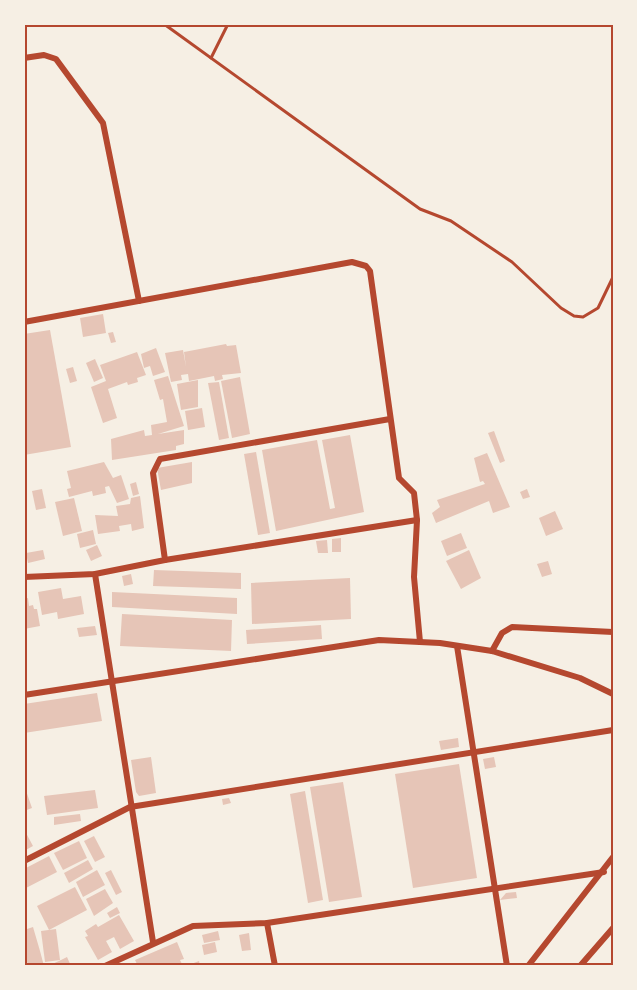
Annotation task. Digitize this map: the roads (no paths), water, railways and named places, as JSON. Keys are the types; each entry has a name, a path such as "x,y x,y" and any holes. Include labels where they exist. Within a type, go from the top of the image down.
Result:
{"street":[{"path":"24,58 44,55 56,59 104,123 139,301"},
{"path":"24,322 360,263 370,271 399,478 414,493 417,520 414,577 420,642"},
{"path":"165,560 153,473 160,459 390,419"},
{"path":"24,577 95,574 165,560 417,520"},
{"path":"95,574 153,942"},
{"path":"492,651 502,633 512,627 613,632"},
{"path":"24,695 362,641 420,642 492,651 580,678 613,694"},
{"path":"457,646 507,966"},
{"path":"24,861 130,807 613,730"},
{"path":"528,966 604,872 613,857"},
{"path":"105,966 153,942 193,926 267,923 494,886 604,872"},
{"path":"267,923 275,966"},
{"path":"580,966 613,928"}]}
